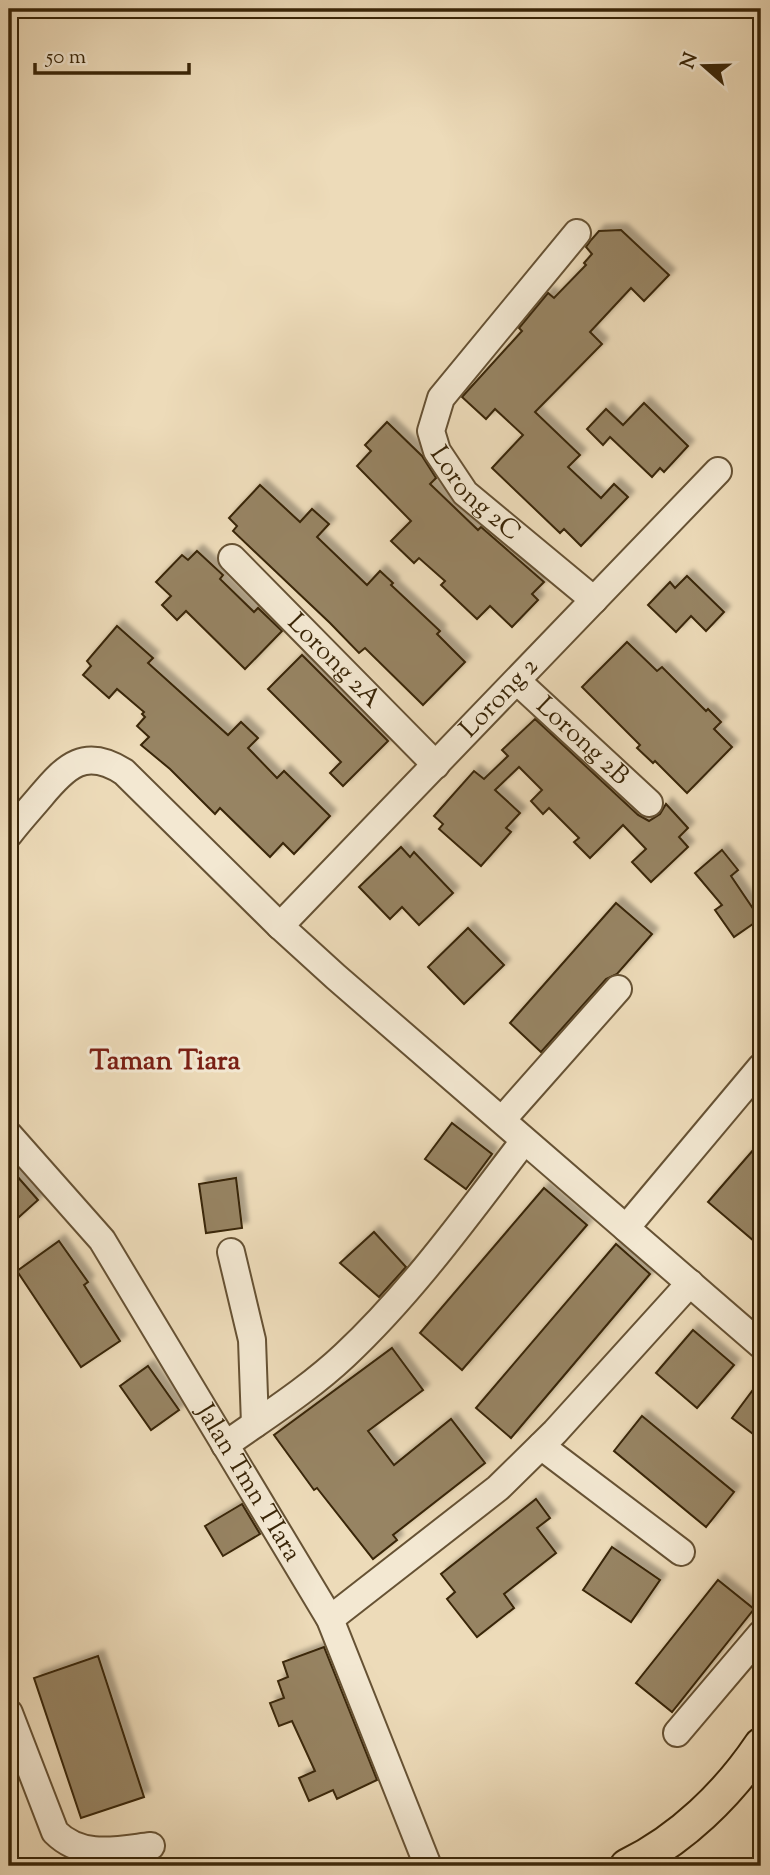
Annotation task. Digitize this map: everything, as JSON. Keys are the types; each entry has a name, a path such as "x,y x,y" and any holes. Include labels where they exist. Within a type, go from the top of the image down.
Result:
{"main road":[{"path":"627,1866 703,1815 761,1745"}],"street":[{"name":"Lorong 2C","path":"577,233 442,398 431,431 437,451 465,493 594,600"},
{"name":"Lorong 2","path":"280,926 718,471"},
{"name":"Lorong 2A","path":"232,558 436,765"},
{"name":"Lorong 2B","path":"517,681 649,803"},
{"path":"9,834 65,769 84,761 98,761 112,764 124,772 280,926 336,977 761,1345"},
{"path":"502,1120 618,989"},
{"path":"626,1228 761,1067"},
{"name":"Jalan Tmn TIara","path":"9,1135 102,1240 330,1619 428,1866"},
{"path":"225,1445 303,1390 344,1356 387,1313 466,1217 524,1140"},
{"path":"232,1252 252,1340 255,1424"},
{"path":"330,1619 498,1488 541,1446 690,1283"},
{"path":"541,1446 681,1552"},
{"path":"677,1733 761,1634"},
{"path":"9,1713 55,1832 62,1839 95,1852 151,1846"}],"building":[{"path":"621,230 669,275 644,301 631,288 590,332 602,344 535,412 580,455 568,467 601,498 614,484 628,497 581,546 564,529 560,533 492,468 523,435 495,409 486,419 462,397 522,331 519,328 548,293 554,298 586,265 584,263 592,254 586,247 599,231"},
{"path":"644,403 688,446 664,472 660,468 652,477 610,437 603,445 587,429 606,409 623,425"},
{"path":"387,422 422,456 436,478 430,484 478,530 481,527 544,582 532,594 538,600 512,627 490,606 477,619 441,585 445,581 419,558 414,563 391,541 411,521 357,466 371,451 365,445"},
{"path":"260,485 300,522 312,509 329,524 317,537 367,585 380,571 393,583 391,585 440,631 437,634 465,662 423,705 365,648 359,653 233,531 237,526 229,518"},
{"path":"197,551 223,575 220,579 254,612 258,608 282,631 245,669 186,611 177,620 162,605 171,596 156,582 182,555 188,560"},
{"path":"687,576 724,612 706,631 691,616 676,632 648,605 670,582 675,588"},
{"path":"117,626 153,658 148,663 228,735 241,722 258,738 248,748 277,778 284,771 330,816 294,854 283,843 270,857 220,808 215,814 170,769 141,745 149,737 137,726 145,717 142,714 144,712 117,689 109,698 83,675 91,666 87,661"},
{"path":"627,642 657,671 662,667 706,711 708,709 721,722 714,729 732,747 687,793 655,761 653,763 637,748 640,745 582,687"},
{"path":"302,655 388,741 343,786 330,773 341,762 268,689"},
{"path":"535,719 638,815 649,821 660,814 666,804 688,828 679,837 688,847 651,882 632,862 646,849 623,825 590,858 574,842 579,838 549,808 543,814 531,801 542,790 519,767 495,790 520,813 506,828 511,832 481,866 439,829 443,824 434,816 474,771 484,779 508,756 502,750"},
{"path":"401,847 410,857 414,852 453,893 419,925 402,907 390,919 359,887"},
{"path":"722,850 738,870 731,876 760,919 734,937 715,910 722,905 695,873"},
{"path":"616,903 652,934 617,974 606,979 541,1052 510,1023"},
{"path":"468,928 504,965 464,1004 428,967"},
{"path":"452,1123 492,1154 466,1189 425,1159"},
{"path":"761,1141 761,1233 754,1241 708,1202"},
{"path":"9,1167 38,1200 9,1226"},
{"path":"236,1178 242,1228 206,1233 199,1184"},
{"path":"544,1188 587,1225 462,1370 420,1333"},
{"path":"374,1232 406,1267 379,1297 340,1263"},
{"path":"59,1241 88,1282 84,1285 120,1341 81,1367 17,1271"},
{"path":"616,1244 650,1274 511,1438 476,1408"},
{"path":"693,1330 734,1365 697,1408 656,1373"},
{"path":"392,1348 423,1390 368,1431 394,1465 451,1419 485,1463 393,1535 397,1540 373,1559 317,1488 314,1490 274,1435"},
{"path":"148,1366 179,1410 151,1430 120,1386"},
{"path":"761,1379 761,1440 732,1418"},
{"path":"642,1416 734,1492 706,1527 614,1451"},
{"path":"536,1499 550,1518 537,1528 556,1553 504,1594 514,1608 477,1637 447,1599 455,1592 441,1574"},
{"path":"242,1504 260,1534 223,1556 205,1526"},
{"path":"612,1547 660,1580 631,1622 583,1590"},
{"path":"718,1580 754,1609 672,1712 636,1683"},
{"path":"324,1647 377,1780 337,1799 333,1790 309,1801 299,1778 315,1771 292,1721 279,1726 270,1703 284,1698 278,1681 288,1677 283,1662"},
{"path":"98,1656 144,1797 81,1818 34,1678"}],"district":[{"name":"Taman Tiara","path":"165,1062"}]}
